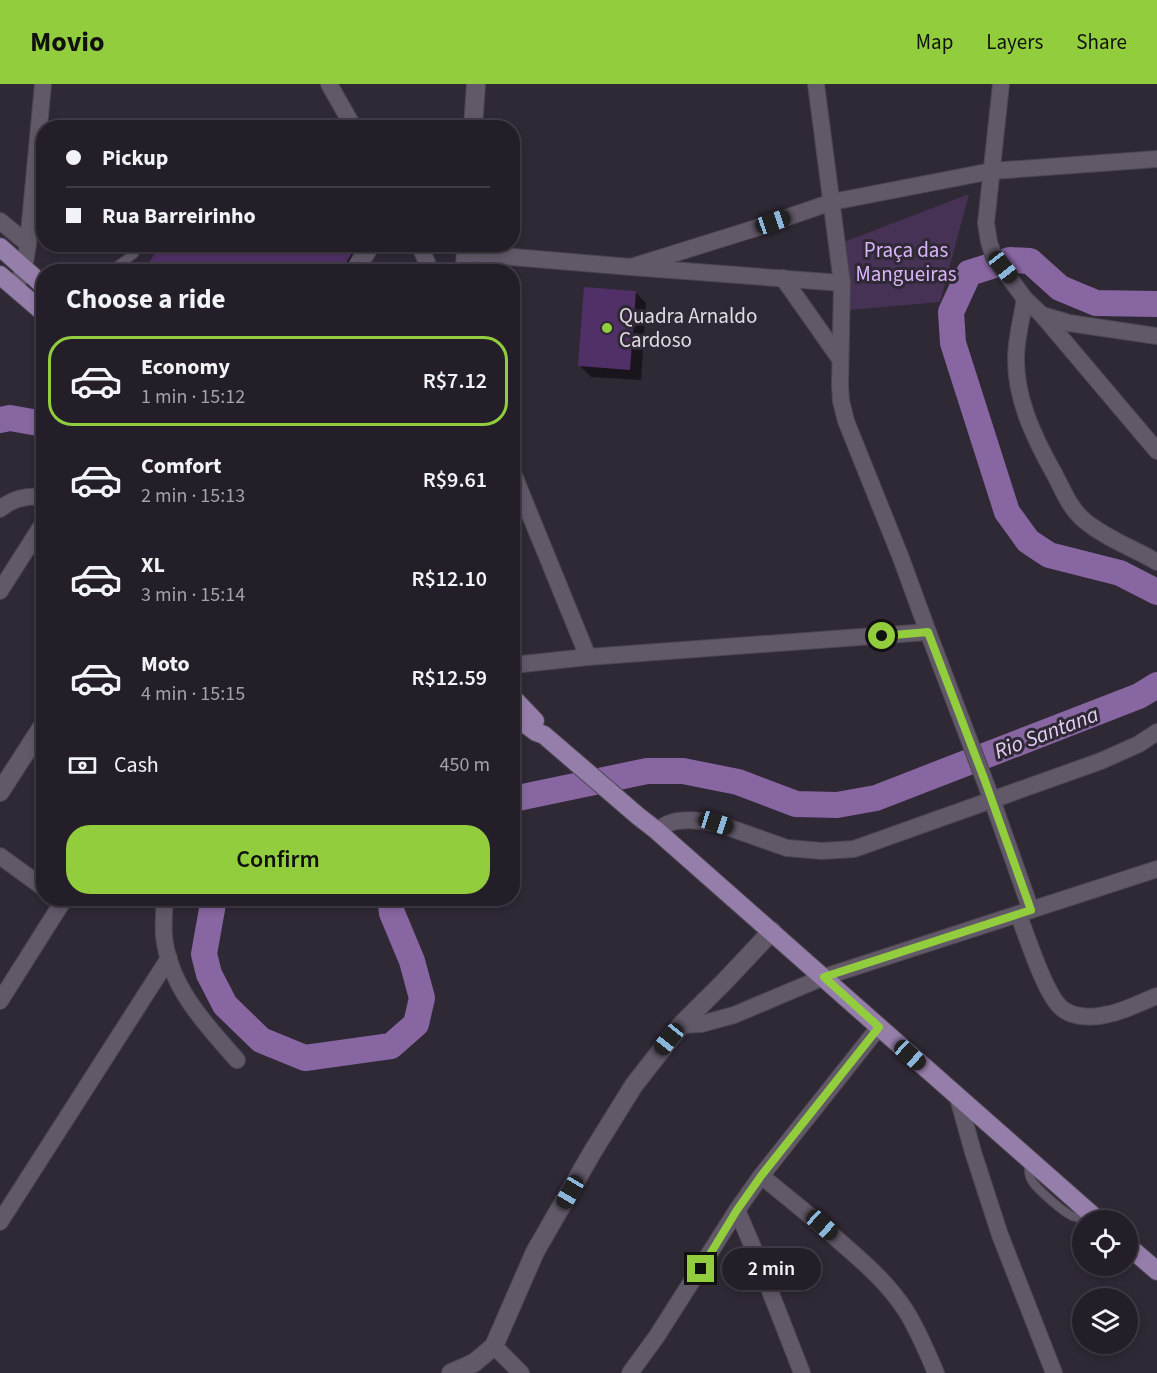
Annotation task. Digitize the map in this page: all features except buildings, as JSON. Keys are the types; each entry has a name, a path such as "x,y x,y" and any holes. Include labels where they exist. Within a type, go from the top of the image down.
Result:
{"main road":[{"path":"0,248 36,279"},
{"path":"0,275 36,306"},
{"path":"520,706 544,735"},
{"path":"520,720 544,735 657,830 1087,1210"},
{"path":"1138,1255 1157,1271"}],"street":[{"path":"40,120 43,84"},
{"path":"328,84 349,120"},
{"path":"474,120 476,84"},
{"path":"816,84 842,283 840,359 842,401 846,421 901,558 992,800 1046,986 1055,1002 1064,1010 1077,1015 1109,1014 1157,996"},
{"path":"1001,84 986,223 994,257 1025,299 1042,315 1157,451"},
{"path":"15,289 24,268 28,244 36,159"},
{"path":"632,267 832,202 993,171 1157,159"},
{"path":"0,221 28,244"},
{"path":"493,252 632,267 842,283"},
{"path":"783,279 840,359"},
{"path":"1025,299 1016,346 1019,392 1025,412 1052,471 1068,501 1083,520 1117,542 1157,562"},
{"path":"1042,315 1069,323 1157,336"},
{"path":"520,490 588,657"},
{"path":"0,509 17,498 36,496"},
{"path":"0,591 36,535"},
{"path":"520,664 588,657 928,632"},
{"path":"657,830 670,823 686,820 703,821 716,823 787,848 822,851 854,849 1101,761 1138,744 1157,732"},
{"path":"0,792 36,736"},
{"path":"1138,744 1157,746"},
{"path":"0,856 36,882"},
{"path":"681,1024 701,1024 734,1015 824,977 1157,869"},
{"path":"0,1001 58,906"},
{"path":"165,906 164,934 173,972 188,999 212,1032 237,1060"},
{"path":"451,1373 474,1363 494,1346 535,1252 634,1085 681,1024 771,931"},
{"path":"2,1212 169,958"},
{"path":"630,1373 761,1176 879,1027"},
{"path":"958,1098 1000,1235 1054,1373"},
{"path":"761,1176 822,1225 887,1286 906,1311 936,1373"},
{"path":"737,1210 802,1373"},
{"path":"494,1346 521,1373"}],"lane":[{"path":"120,264 135,252"}],"green space":[{"name":"Praça das Mangueiras","path":"969,194 940,302 838,311 828,248"}],"waterway":[{"name":"Rio Santana","path":"1157,304 1096,303 1060,288 1030,261 1010,260 969,273 951,312 953,343 1007,512 1028,541 1049,555 1120,573 1157,592"},
{"name":"Rio Santana","path":"0,420 10,418 36,423"},
{"name":"Rio Santana","path":"520,798 647,771 683,771 738,782 796,804 837,805 876,798 1139,696 1157,685"},
{"name":"Rio Santana","path":"213,906 204,954 209,974 225,1005 261,1040 305,1058 391,1046 416,1024 422,998 412,961 391,906"}],"place":[{"name":"Quadra Arnaldo Cardoso","path":"607,328"}],"route":[{"path":"701,1269 761,1176 879,1027 824,977 1031,910 928,632 882,636"}]}
